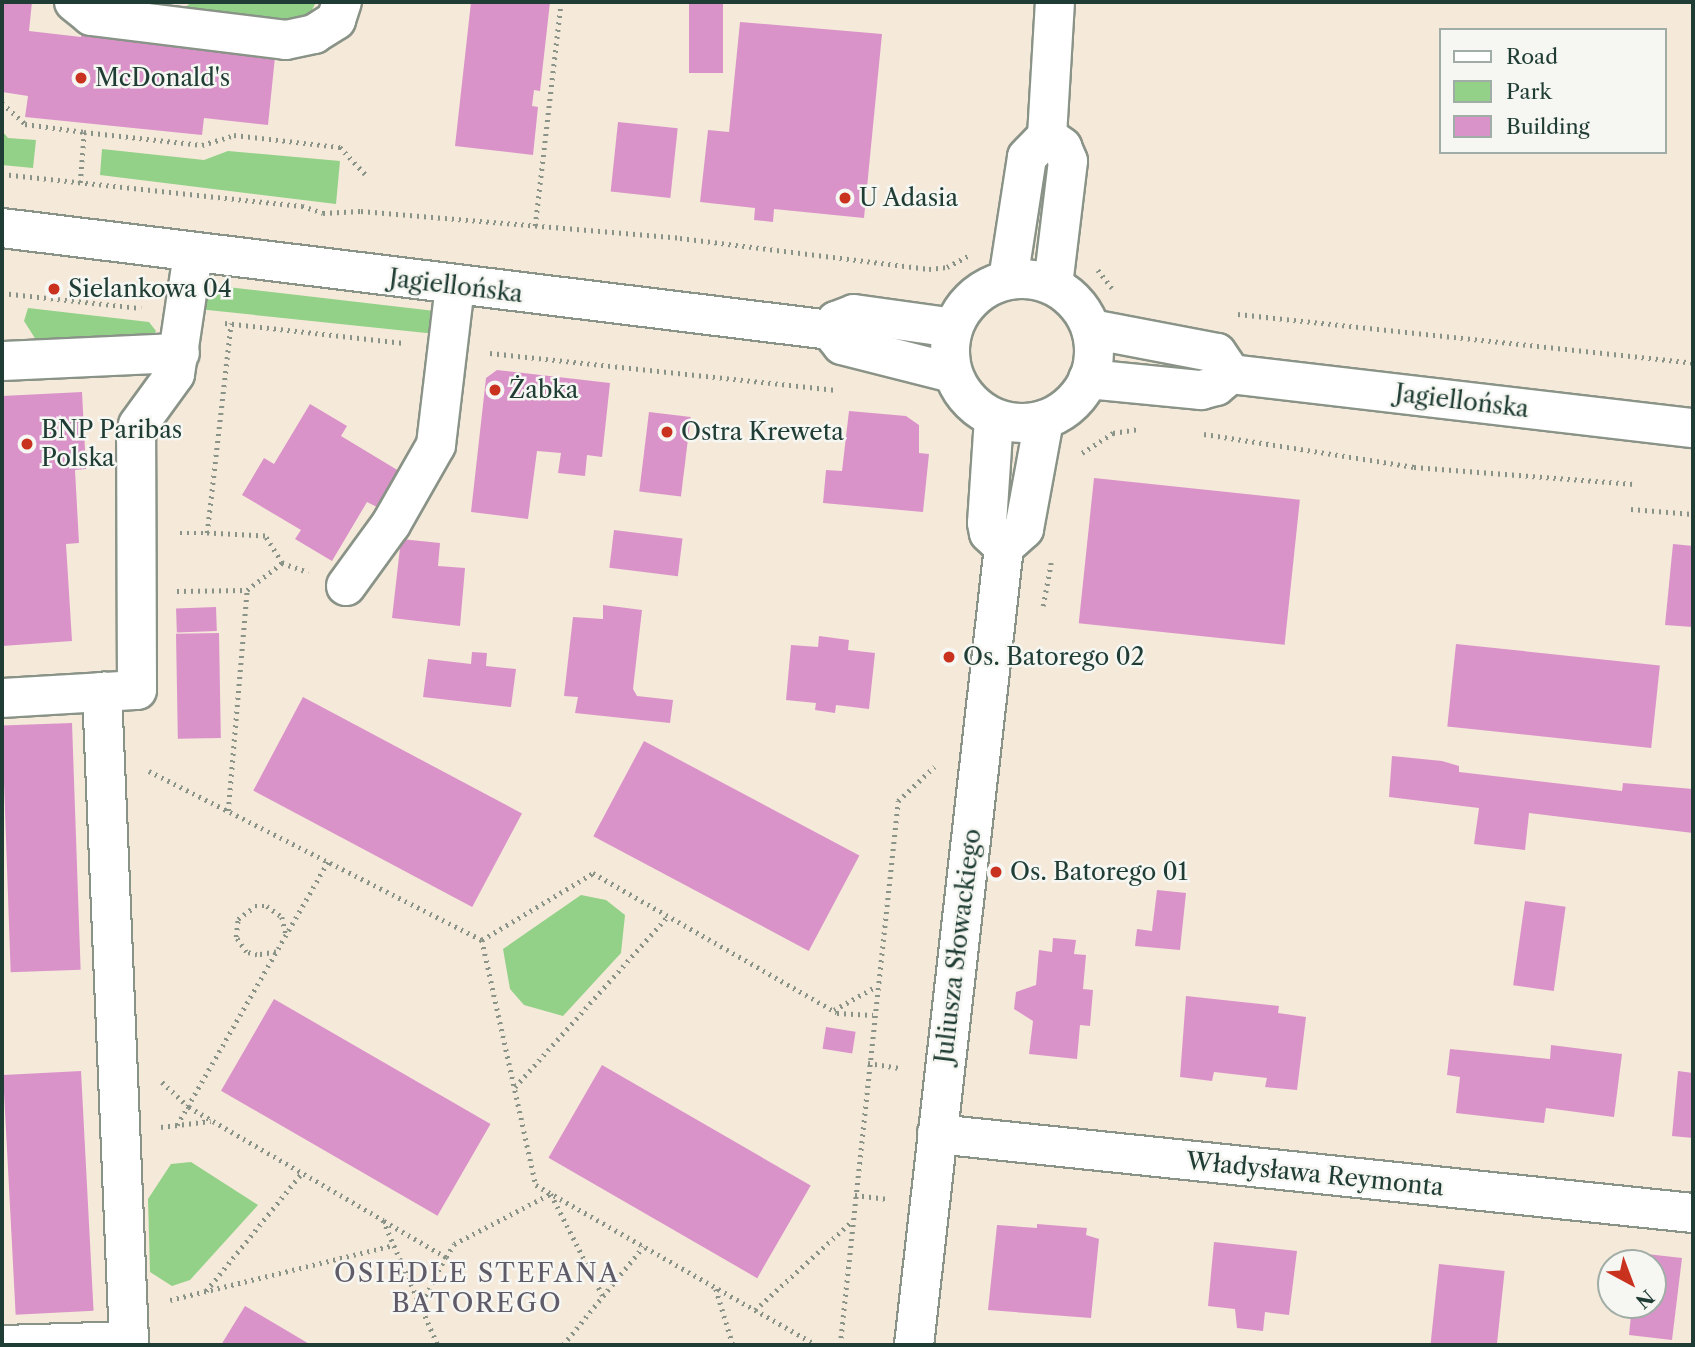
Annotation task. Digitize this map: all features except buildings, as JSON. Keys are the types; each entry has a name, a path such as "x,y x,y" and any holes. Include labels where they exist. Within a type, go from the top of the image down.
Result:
{"street":[{"path":"74,2 91,16 286,40 314,34 336,20 342,2"},
{"path":"1008,280 1027,157 1047,136 1055,2"},
{"path":"1047,136 1062,147 1068,161 1053,285"},
{"name":"Jagiellońska","path":"2,229 830,330 842,345 953,373"},
{"name":"Jagiellońska","path":"2,247 83,240"},
{"path":"2,698 137,690 138,425 171,385 183,335 194,253"},
{"path":"1008,280 1053,285 1081,309 1091,329 1094,351 1088,379 1068,406 1044,420 1021,424 994,418 963,393 953,373 949,351 953,328 964,308 980,292 1008,280"},
{"path":"346,586 428,465 436,445 455,286"},
{"path":"830,330 836,321 853,314 953,328"},
{"path":"1088,379 1201,390 1216,386 1231,374 1217,353 1091,329"},
{"path":"2,360 183,335"},
{"name":"Jagiellońska","path":"1231,374 1693,428"},
{"path":"994,418 987,523 989,533 1004,547 1024,529 1044,420"},
{"name":"Juliusza Słowackiego","path":"914,1345 1004,547"},
{"path":"4,1345 129,1341 102,692"},
{"name":"Władysława Reymonta","path":"937,1134 1693,1213"}],"path":[{"path":"535,226 561,2"},
{"path":"2,103 25,124 84,132 202,145 234,135 340,148 365,174"},
{"path":"80,183 84,132"},
{"path":"2,174 302,206 323,213 361,211 680,238 929,269 947,267 976,249"},
{"path":"1092,257 1114,290"},
{"path":"2,293 136,305 159,315 183,335"},
{"path":"1236,314 1693,363"},
{"path":"136,592 247,590 282,563 265,536 207,533 231,323 840,391"},
{"path":"1072,464 1088,447 1113,433 1140,429"},
{"path":"1195,433 1414,467 1634,484"},
{"path":"1631,509 1693,514"},
{"path":"1041,616 1052,552"},
{"path":"228,811 247,590"},
{"path":"840,1345 873,1015 898,801 928,776 942,755"},
{"path":"105,765 134,764 329,860 482,940"},
{"path":"177,1125 329,860"},
{"path":"482,940 593,873 834,1010 873,1015"},
{"path":"276,952 257,956 246,952 236,937 238,919 255,906 267,906 282,917 286,934"},
{"path":"514,1087 668,916"},
{"path":"482,940 536,1185 817,1345"},
{"path":"834,1010 876,987"},
{"path":"116,1037 189,1107 446,1257"},
{"path":"868,1063 900,1066 900,1074"},
{"path":"206,1291 302,1173"},
{"path":"421,1306 454,1244 551,1193"},
{"path":"551,1193 603,1296"},
{"path":"383,1220 438,1345"},
{"path":"754,1310 852,1221"},
{"path":"128,1310 394,1245"},
{"path":"563,1345 643,1247"},
{"path":"716,1288 733,1345"}],"green space":[{"path":"192,2 316,2 311,12 292,21 183,9"},
{"path":"2,131 8,138 36,140 33,168 2,165"},
{"path":"102,149 204,160 228,151 340,161 336,204 100,175"},
{"path":"227,287 435,311 436,334 198,309 204,298"},
{"path":"28,308 149,322 156,331 154,335 38,343 24,321"},
{"path":"581,895 606,900 625,915 621,953 563,1016 524,1005 510,989 503,949"},
{"path":"191,1162 258,1205 190,1280 172,1286 150,1272 148,1199 171,1164"}],"place":[{"name":"McDonald's","path":"81,78"},
{"name":"U Adasia","path":"845,198"},
{"name":"Sielankowa 04","path":"54,289"},
{"name":"Żabka","path":"495,390"},
{"name":"Ostra Kreweta","path":"667,432"},
{"name":"BNP Paribas Polska","path":"27,444"},
{"name":"Os. Batorego 02","path":"949,657"},
{"name":"Os. Batorego 01","path":"996,872"}],"district":[{"name":"OSIEDLE STEFANA BATOREGO","path":"477,1289"}]}
